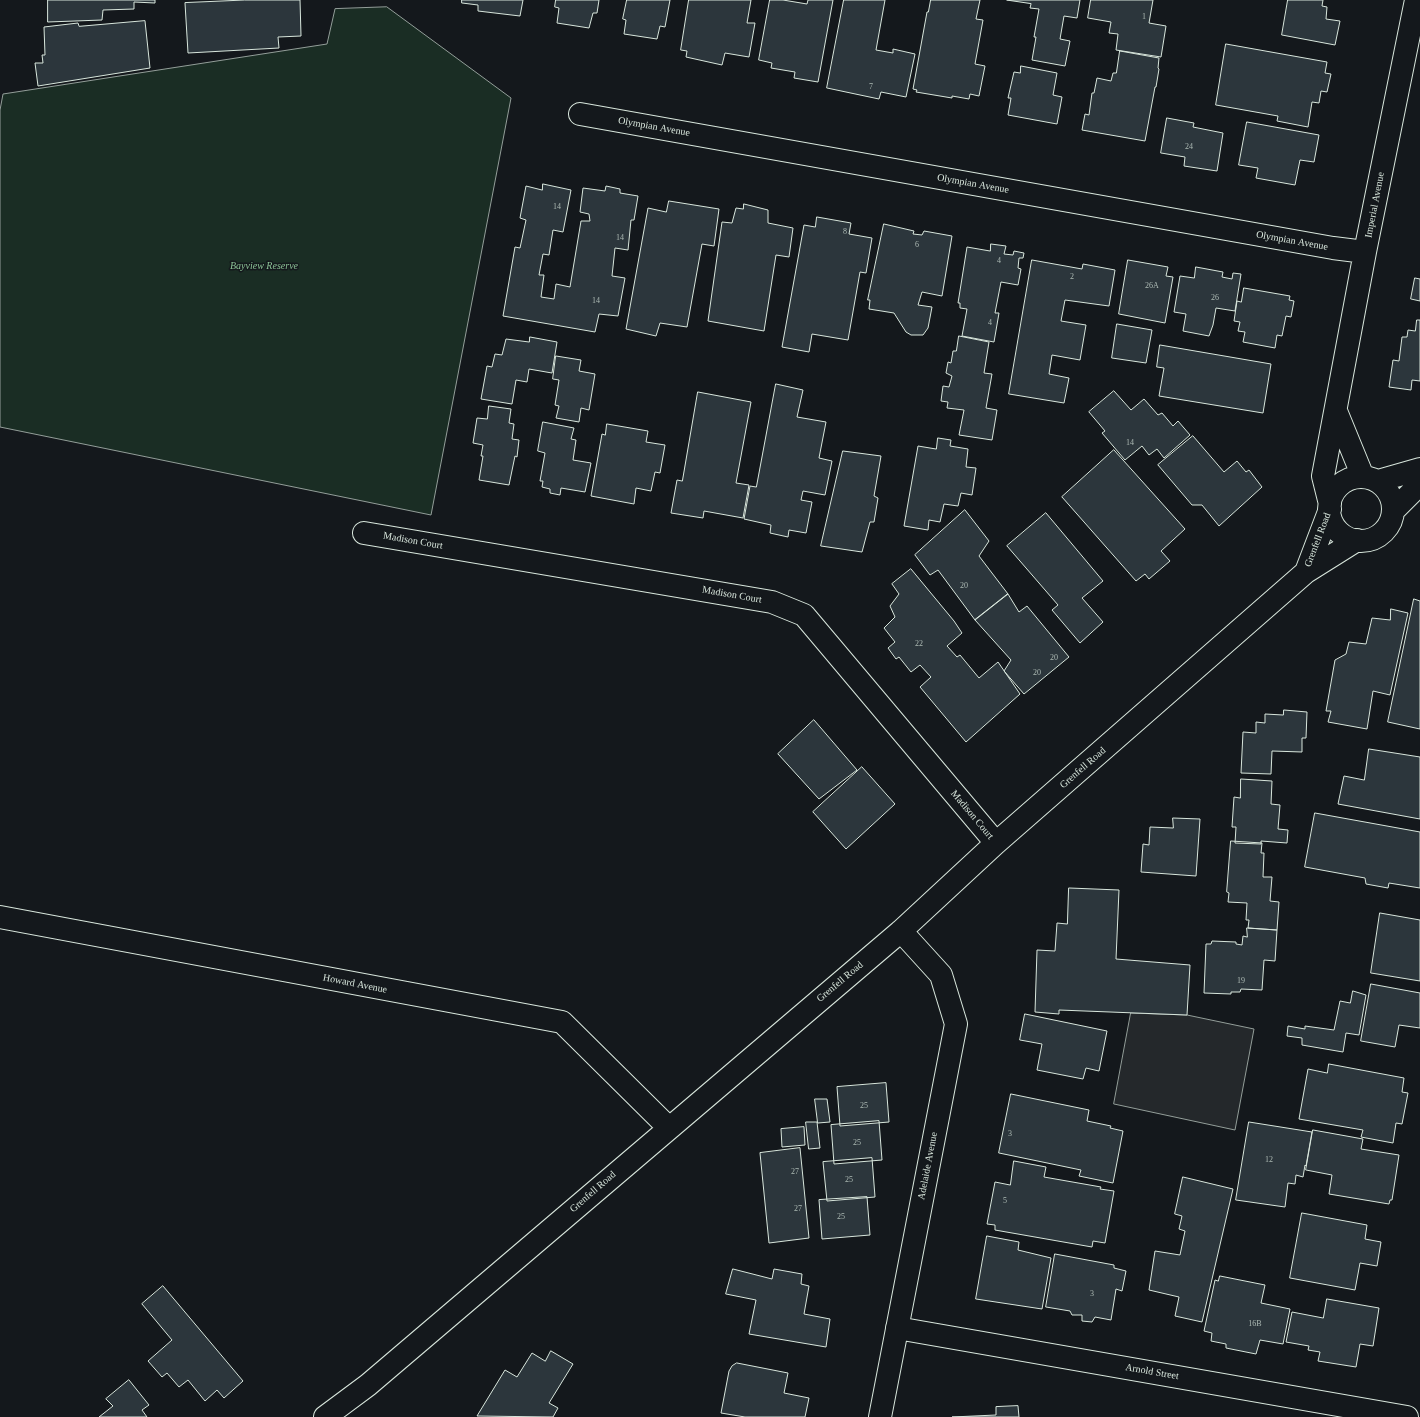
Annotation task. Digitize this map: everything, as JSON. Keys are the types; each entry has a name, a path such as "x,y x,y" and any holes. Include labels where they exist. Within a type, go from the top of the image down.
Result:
{"street":[{"name":"Imperial Avenue","path":"1330,506 1323,476 1365,252 1416,0"},
{"name":"Olympian Avenue","path":"580,114 1333,248 1365,252"},
{"path":"1336,411 1371,479 1390,494 1393,502 1393,511"},
{"name":"Grenfell Road","path":"1420,469 1371,479 1353,478 1343,482 1336,489 1331,498 1331,518 1335,526 1348,538 1367,540 1377,536 1385,530 1391,521 1393,511 1420,484"},
{"name":"Grenfell Road","path":"1306,572 1330,506"},
{"name":"Madison Court","path":"364,532 772,602 804,615 996,843"},
{"name":"Grenfell Road","path":"325,1417 368,1385 901,930 996,843 1306,572 1357,540"},
{"name":"Howard Avenue","path":"0,917 562,1022 669,1128"},
{"name":"Adelaide Avenue","path":"880,1417 956,1024 941,976 901,930"},
{"name":"Arnold Street","path":"897,1328 1406,1417"},
{"name":"Grenfell Road","path":"349,1417 368,1385"}],"green space":[{"name":"Bayview Reserve","path":"387,7 511,98 431,515 0,427 0,110 3,94 327,44 335,9"}],"shaded area":[{"path":"1131,1013 1187,1015 1254,1029 1235,1130 1114,1104"}],"building":[{"path":"48,0 155,0 155,3 134,2 134,9 103,10 102,20 48,22"},
{"path":"245,0 300,0 301,36 278,37 279,48 188,53 185,3"},
{"path":"462,0 523,0 520,16 478,11 478,5 462,3"},
{"path":"556,0 599,0 597,13 593,13 589,28 557,23 559,8 555,7"},
{"path":"627,0 670,0 665,27 660,26 657,39 624,34 626,20 623,19"},
{"path":"689,0 751,0 747,23 755,23 749,57 725,53 722,65 686,57 687,51 681,50"},
{"path":"770,0 783,0 807,4 808,0 833,0 818,82 794,78 795,72 771,68 772,63 759,60"},
{"path":"844,0 885,0 876,50 893,53 893,49 915,54 906,97 881,92 879,99 827,88"},
{"path":"931,0 980,0 976,19 983,20 975,64 985,66 979,96 970,94 969,99 952,96 952,98 916,92 917,90 913,89 927,12"},
{"path":"1007,0 1080,0 1077,18 1064,16 1060,39 1070,41 1065,66 1032,60 1039,9 1030,8 1031,4"},
{"path":"1091,0 1153,0 1149,23 1166,26 1161,57 1116,50 1118,34 1109,33 1111,22 1088,18"},
{"path":"1288,0 1323,0 1322,6 1327,7 1326,19 1340,21 1335,45 1282,35"},
{"path":"145,21 150,68 38,86 35,63 43,63 42,55 45,55 44,27 78,23 79,26"},
{"path":"1226,44 1327,62 1325,73 1331,74 1327,92 1321,91 1319,103 1312,102 1308,127 1277,121 1278,116 1216,105"},
{"path":"1120,51 1159,58 1156,87 1145,141 1082,130 1085,114 1089,115 1092,93 1094,93 1097,78 1111,81 1113,73 1116,73"},
{"path":"1021,66 1057,73 1053,95 1062,97 1057,124 1008,115 1011,98 1008,98 1014,72 1020,73"},
{"path":"1167,118 1194,123 1193,127 1223,133 1217,171 1184,166 1185,157 1161,153"},
{"path":"1247,122 1319,135 1314,162 1300,160 1295,185 1256,178 1258,168 1239,165"},
{"path":"543,184 571,190 563,232 553,230 549,255 543,254 539,275 544,275 541,297 554,299 556,284 570,287 581,221 590,221 589,214 580,212 583,188 605,191 606,186 620,189 620,193 638,196 634,220 631,220 628,250 615,248 612,276 625,278 618,316 599,314 595,332 503,316 515,247 520,248 526,220 520,218 526,186 542,190"},
{"path":"669,201 719,209 714,246 702,244 687,327 660,323 656,336 626,329 648,208 666,212"},
{"path":"744,204 768,210 768,223 793,228 789,257 776,255 764,331 708,321 722,222 732,223 736,208 743,209"},
{"path":"817,217 851,223 849,234 872,238 866,273 860,272 848,340 812,334 809,352 782,347 804,225 815,227"},
{"path":"884,224 914,231 913,234 922,235 924,231 952,236 942,296 922,292 918,305 932,307 928,328 923,335 911,335 906,332 894,313 869,309 870,300 868,300"},
{"path":"991,244 1006,246 1004,254 1013,255 1014,251 1024,253 1023,258 1019,258 1018,268 1021,269 1018,285 1001,282 995,313 999,313 994,342 962,336 967,309 960,308 960,303 958,303 967,247 990,251"},
{"path":"1032,260 1082,269 1083,264 1115,270 1109,306 1065,300 1061,321 1086,325 1080,360 1052,355 1049,374 1069,378 1064,403 1009,394"},
{"path":"1128,260 1168,267 1166,276 1173,277 1165,323 1119,314"},
{"path":"1196,267 1223,272 1222,277 1232,279 1233,273 1241,274 1235,311 1216,308 1213,325 1209,336 1183,331 1186,314 1174,312 1180,276 1194,278"},
{"path":"1415,278 1420,279 1420,301 1411,299"},
{"path":"1244,288 1290,296 1289,300 1294,301 1291,317 1286,316 1282,336 1277,335 1275,348 1243,342 1245,332 1238,331 1240,322 1234,321 1237,301 1241,302"},
{"path":"1417,320 1420,320 1420,381 1412,380 1411,390 1389,387 1393,360 1399,361 1402,337 1407,337 1408,330 1415,331"},
{"path":"1117,324 1152,330 1146,363 1112,358"},
{"path":"959,336 989,342 984,373 992,374 986,408 997,410 992,440 959,435 964,410 947,408 948,402 941,401 943,386 949,387 952,376 946,373 948,362 951,363 953,351 956,351"},
{"path":"530,337 557,342 552,373 529,369 527,382 516,380 512,404 481,399 487,366 492,367 495,354 502,355 506,339 529,342"},
{"path":"1160,345 1271,364 1263,413 1159,396 1164,368 1157,367"},
{"path":"556,356 581,360 579,371 595,374 589,410 581,408 579,422 556,418 559,406 555,405 559,380 553,379"},
{"path":"776,384 803,390 797,417 826,422 819,458 832,461 825,495 803,491 801,500 812,502 806,533 789,530 788,537 770,533 771,525 744,519 750,486 756,487"},
{"path":"1114,391 1131,410 1144,399 1158,415 1162,413 1173,426 1178,421 1190,435 1164,458 1157,449 1149,455 1142,446 1125,460 1102,433 1105,431 1089,412"},
{"path":"698,392 751,402 736,483 749,485 743,518 704,511 703,518 671,513 677,480 682,481"},
{"path":"489,406 511,409 509,423 514,424 512,439 519,440 517,457 515,456 509,485 479,480 483,456 481,456 483,445 473,443 477,418 487,419"},
{"path":"543,422 574,428 571,439 576,440 573,460 591,463 585,492 561,488 560,495 550,493 550,489 542,487 543,481 540,481 545,453 538,451"},
{"path":"607,424 648,431 646,442 665,445 660,473 655,472 651,491 636,488 634,504 591,496 602,434 605,435"},
{"path":"1193,436 1224,472 1237,461 1246,472 1249,470 1262,487 1219,526 1202,505 1192,505 1158,465"},
{"path":"938,438 951,440 950,446 968,449 966,467 976,468 972,495 961,493 958,506 944,504 940,522 929,520 928,530 904,526 918,446 936,449"},
{"path":"1114,450 1185,529 1161,551 1170,561 1149,579 1145,574 1136,581 1062,497"},
{"path":"843,451 881,456 874,496 878,498 874,522 870,522 862,552 821,546"},
{"path":"965,510 989,541 979,556 1008,594 975,620 938,570 930,575 915,555"},
{"path":"1046,513 1103,581 1082,598 1103,622 1080,643 1052,610 1058,605 1007,546"},
{"path":"911,569 954,621 962,633 947,646 957,657 960,655 979,678 998,662 1020,694 966,742 920,687 931,677 920,665 911,672 899,657 896,659 888,648 895,642 884,628 895,617 890,606 899,594 892,584"},
{"path":"1008,594 1019,612 1027,606 1069,657 1024,694 1004,671 1011,660 975,620"},
{"path":"1414,599 1420,601 1420,729 1388,722"},
{"path":"1391,609 1408,613 1390,695 1373,691 1367,729 1328,722 1331,711 1326,711 1335,660 1346,654 1349,642 1366,644 1372,618 1390,620"},
{"path":"1284,710 1307,712 1306,738 1302,738 1302,752 1272,751 1271,774 1241,773 1243,732 1256,733 1256,722 1265,723 1265,714 1283,715"},
{"path":"814,720 857,770 819,799 778,754"},
{"path":"1369,749 1420,757 1420,819 1338,804 1344,776 1364,780"},
{"path":"862,767 895,804 846,849 813,812"},
{"path":"1241,779 1272,781 1271,804 1280,805 1278,829 1288,830 1287,843 1261,841 1261,844 1235,843 1236,827 1232,827 1234,797 1240,798"},
{"path":"1315,813 1420,832 1420,888 1389,883 1388,888 1366,884 1365,878 1305,867"},
{"path":"1173,818 1200,819 1196,876 1141,872 1143,844 1149,845 1150,827 1173,828"},
{"path":"1231,841 1262,843 1261,853 1264,853 1263,877 1272,877 1270,901 1279,902 1277,930 1248,928 1249,920 1246,920 1247,903 1228,902 1229,893 1227,892"},
{"path":"1069,888 1119,890 1116,959 1190,965 1187,1015 1059,1010 1059,1014 1035,1012 1037,950 1055,951 1057,923 1067,924"},
{"path":"1380,913 1420,920 1420,981 1371,973"},
{"path":"1247,928 1277,930 1275,961 1264,960 1262,990 1241,989 1240,992 1231,992 1231,994 1204,993 1206,944 1211,944 1212,941 1236,942 1236,944 1242,945 1243,936 1247,937"},
{"path":"1371,984 1420,993 1420,1028 1399,1025 1395,1047 1361,1041"},
{"path":"1353,991 1366,995 1359,1035 1346,1033 1343,1052 1302,1045 1302,1038 1287,1036 1288,1026 1305,1029 1305,1026 1334,1030 1340,1001 1350,1003"},
{"path":"1025,1014 1107,1031 1099,1071 1086,1068 1083,1079 1037,1070 1042,1044 1020,1040"},
{"path":"1329,1064 1404,1078 1402,1092 1408,1093 1402,1124 1396,1123 1393,1143 1361,1137 1363,1130 1299,1119 1308,1069 1327,1073"},
{"path":"886,1083 889,1122 840,1126 837,1087"},
{"path":"1011,1094 1089,1110 1087,1121 1111,1126 1110,1128 1123,1131 1113,1183 1079,1176 1081,1170 999,1153"},
{"path":"815,1099 827,1099 830,1122 818,1123"},
{"path":"879,1121 882,1160 834,1164 831,1125"},
{"path":"806,1122 817,1122 820,1148 809,1149"},
{"path":"1249,1122 1312,1132 1303,1177 1296,1175 1295,1184 1288,1183 1285,1207 1236,1200"},
{"path":"804,1127 805,1145 782,1147 781,1129"},
{"path":"1313,1130 1363,1139 1361,1149 1399,1155 1392,1200 1390,1200 1389,1204 1329,1194 1332,1175 1306,1170"},
{"path":"800,1148 809,1238 769,1243 760,1153"},
{"path":"872,1158 875,1197 827,1201 823,1162"},
{"path":"1014,1161 1046,1167 1044,1177 1101,1187 1100,1189 1114,1191 1105,1243 1093,1241 1092,1247 995,1230 995,1225 987,1224 995,1182 1010,1185"},
{"path":"1183,1177 1233,1189 1202,1322 1175,1316 1179,1297 1149,1290 1155,1251 1180,1255 1185,1231 1179,1229 1182,1216 1175,1214"},
{"path":"867,1197 870,1235 822,1239 819,1200"},
{"path":"1302,1213 1367,1225 1365,1239 1381,1242 1377,1266 1360,1263 1355,1290 1290,1278"},
{"path":"987,1236 1019,1242 1018,1250 1051,1258 1042,1309 976,1299"},
{"path":"1055,1254 1114,1265 1114,1268 1126,1271 1122,1291 1116,1289 1111,1320 1095,1317 1092,1322 1082,1321 1082,1315 1072,1315 1070,1311 1046,1307"},
{"path":"733,1269 772,1279 774,1269 802,1274 801,1284 809,1286 804,1314 830,1319 826,1347 749,1334 756,1300 726,1294"},
{"path":"1220,1276 1265,1285 1261,1303 1290,1309 1283,1344 1260,1340 1256,1354 1226,1348 1226,1344 1211,1341 1212,1333 1204,1331 1215,1280 1218,1281"},
{"path":"163,1286 243,1381 224,1398 217,1390 205,1401 188,1380 179,1387 167,1373 162,1377 148,1361 172,1340 142,1304"},
{"path":"1327,1299 1379,1308 1373,1346 1360,1344 1356,1367 1318,1361 1320,1352 1308,1350 1309,1346 1286,1342 1292,1312 1323,1318"},
{"path":"551,1351 573,1364 549,1403 558,1408 553,1417 477,1416 505,1370 517,1377 532,1353 545,1361"},
{"path":"737,1363 788,1373 784,1393 809,1398 805,1417 745,1417 721,1413 729,1371 732,1366"},
{"path":"129,1380 149,1405 142,1410 147,1417 99,1417 113,1406 106,1399"},
{"path":"1018,1406 1019,1417 952,1417 996,1415 996,1407"}]}
